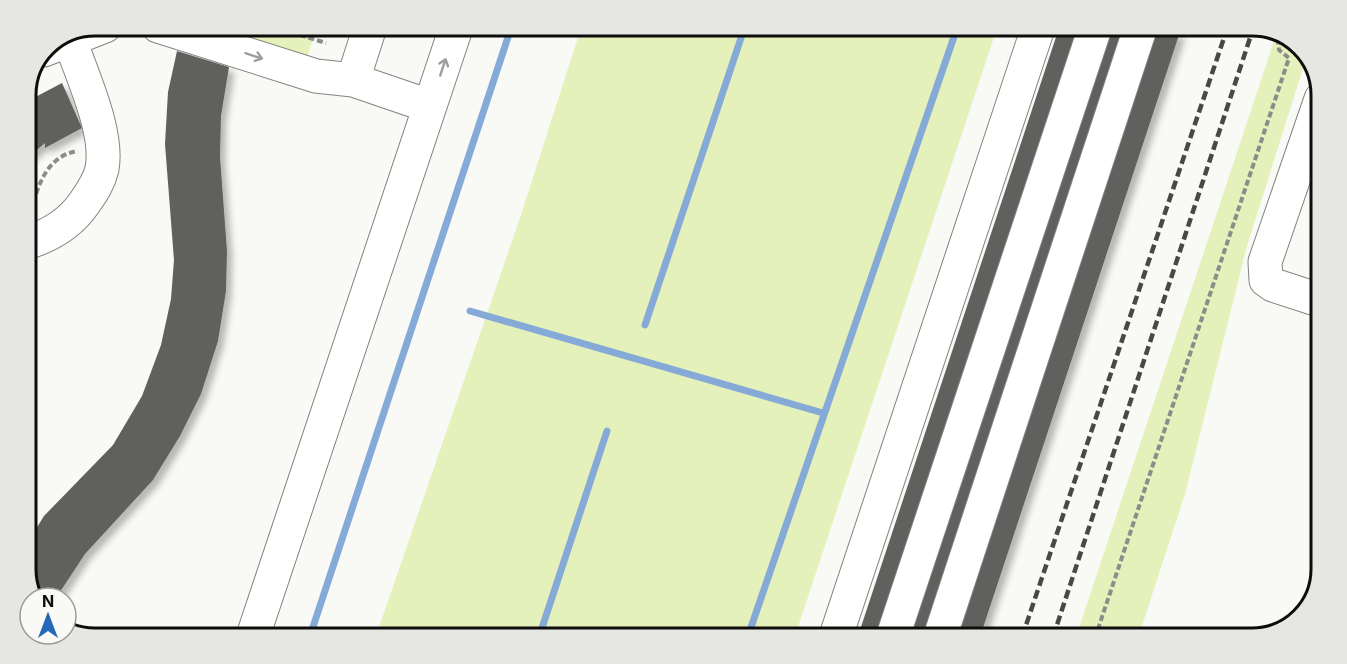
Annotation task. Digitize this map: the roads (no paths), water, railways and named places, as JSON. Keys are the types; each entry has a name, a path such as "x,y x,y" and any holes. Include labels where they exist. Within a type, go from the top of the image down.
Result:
{"street":[{"path":"190,36 316,76 353,80 429,106"},
{"path":"353,80 367,36"},
{"path":"256,628 453,36"},
{"path":"839,628 1035,36"},
{"path":"896,628 1092,36"},
{"path":"943,628 1138,36"},
{"path":"36,230 54,232 79,212 95,189 102,170 101,136 59,49"},
{"path":"1311,128 1265,261 1264,271 1266,280 1273,285 1311,298"}],"waterway":[{"path":"313,628 508,36"},
{"path":"645,325 742,36"},
{"path":"751,628 954,36"},
{"path":"470,311 823,413"},
{"path":"542,628 607,431"}],"railway":[{"path":"1025,628 1225,36"},
{"path":"1056,628 1251,36"}]}
